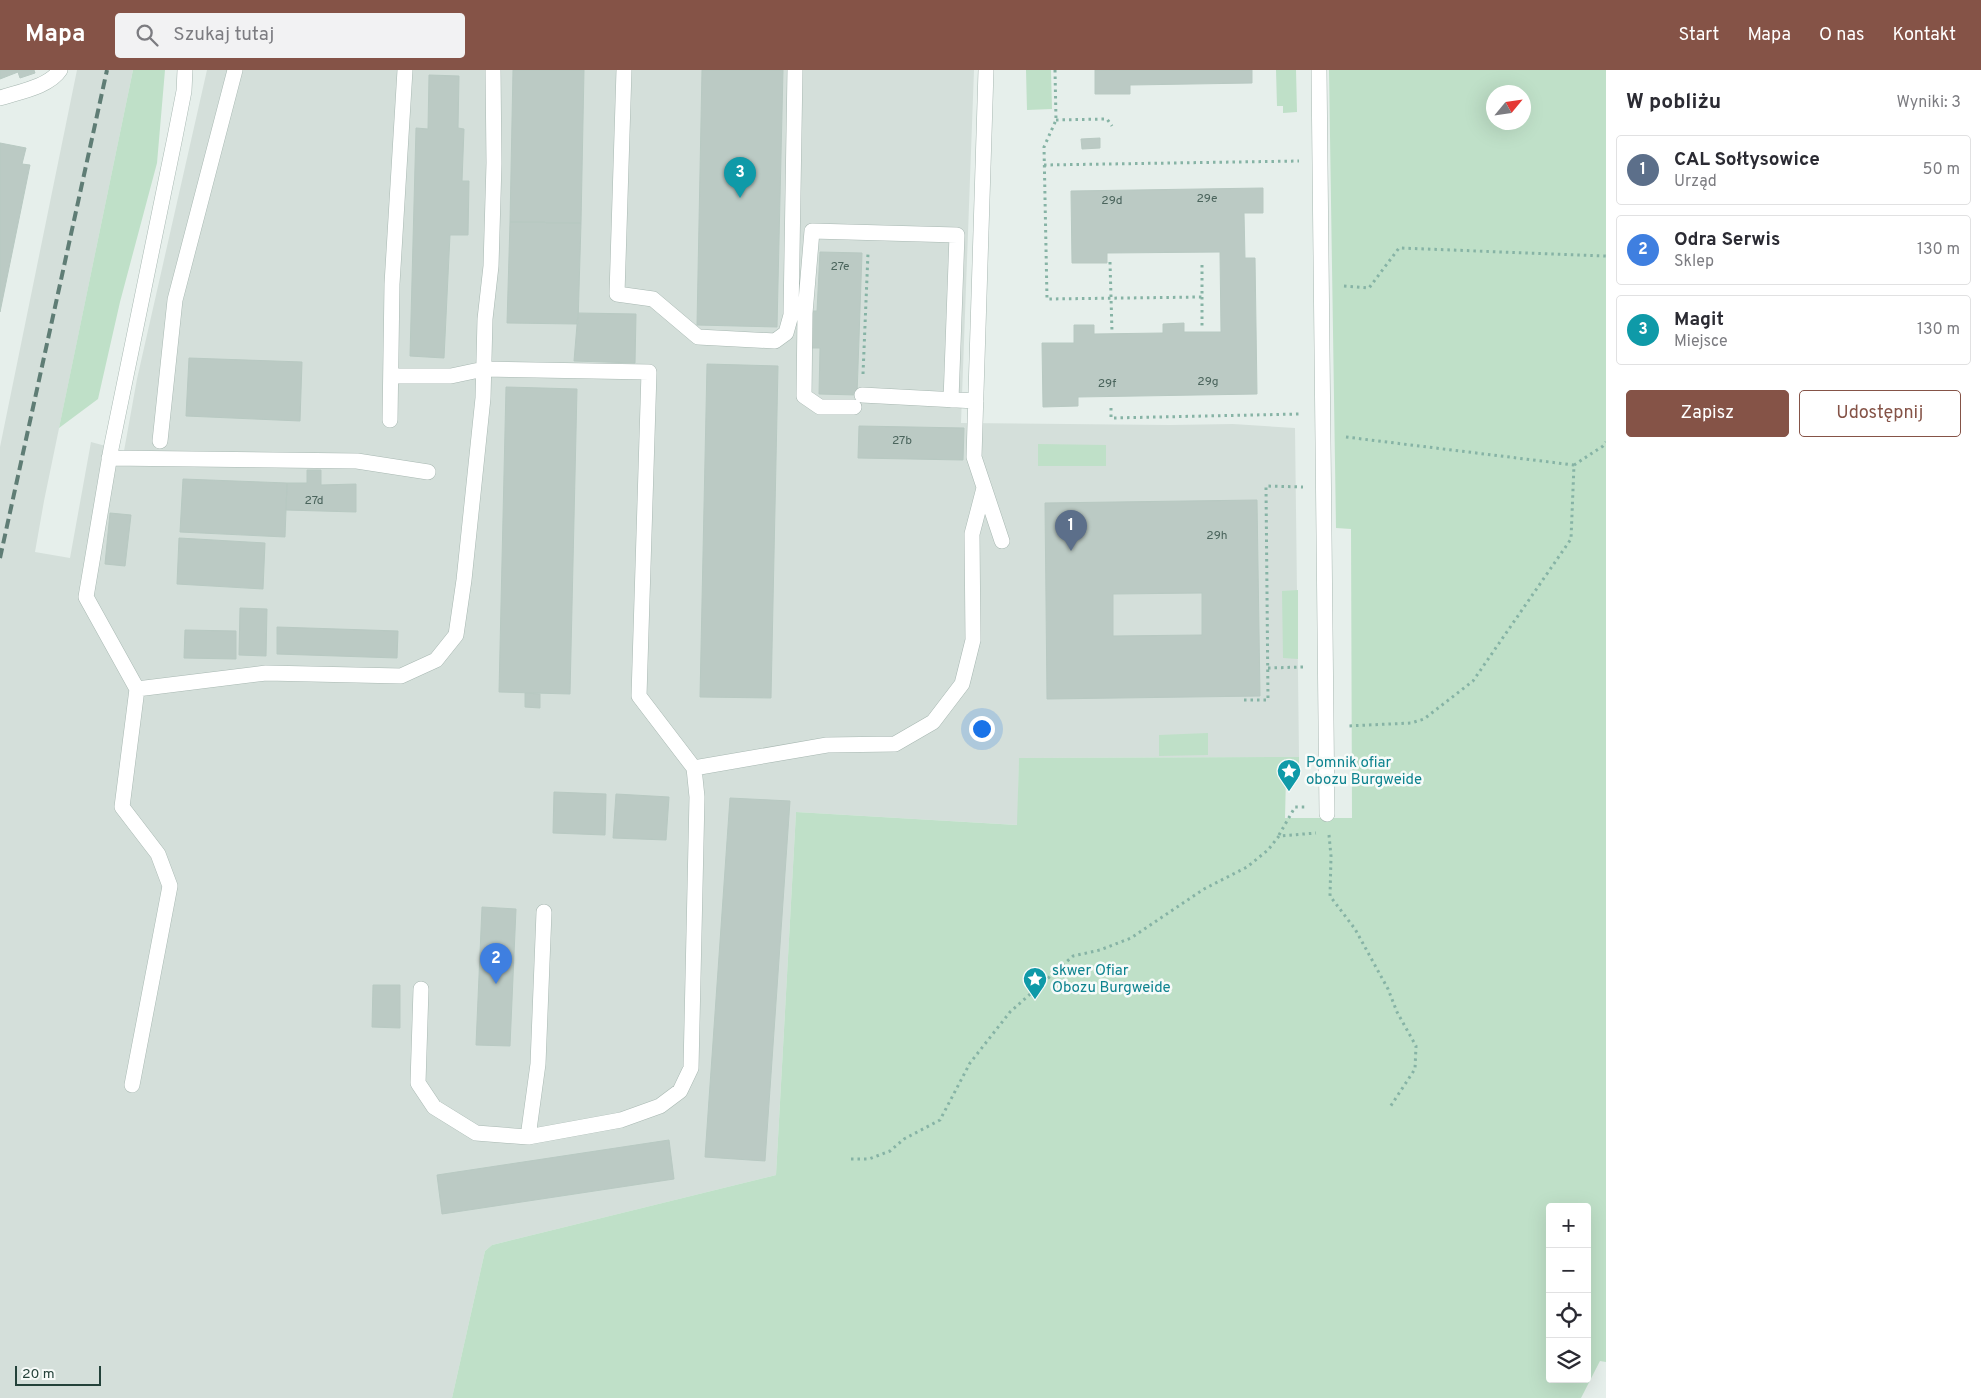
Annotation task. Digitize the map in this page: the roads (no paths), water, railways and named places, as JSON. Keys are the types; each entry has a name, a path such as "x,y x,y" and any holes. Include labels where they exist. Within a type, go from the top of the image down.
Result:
{"lane":[{"path":"0,98 46,82 56,76 60,70"},
{"path":"132,1085 170,886 158,854 122,806 138,689 86,597 109,458 175,137 184,91 185,70"},
{"path":"160,441 175,300 235,70"},
{"path":"390,420 392,284 405,70"},
{"path":"138,689 266,673 400,676 436,660 456,635 476,471 484,369 494,163 493,70"},
{"path":"624,70 617,294 653,299 698,337 775,341 786,333 791,314 794,70"},
{"path":"986,70 974,457 1002,541"},
{"path":"1319,70 1327,814"},
{"path":"951,400 958,235 812,231 805,313 804,396 820,407 858,401 976,401"},
{"path":"391,376 450,376 484,369 649,372 639,696 694,768 697,797 691,1068 680,1092 660,1106 621,1120 528,1137 476,1133 434,1107 418,1083 422,989"},
{"path":"109,458 357,461 428,472"},
{"path":"694,768 827,745 895,744 933,722 962,684 973,640 972,534 984,488"},
{"path":"528,1137 538,1064 544,912"}],"railway":[{"path":"0,558 107,70"}],"place":[{"name":"Magit","path":"740,198"},
{"name":"CAL Sołtysowice","path":"1071,551"},
{"name":"Pomnik ofiar obozu Burgweide","path":"1289,792"},
{"name":"Odra Serwis","path":"496,984"},
{"name":"skwer Ofiar Obozu Burgweide","path":"1035,1000"}]}
